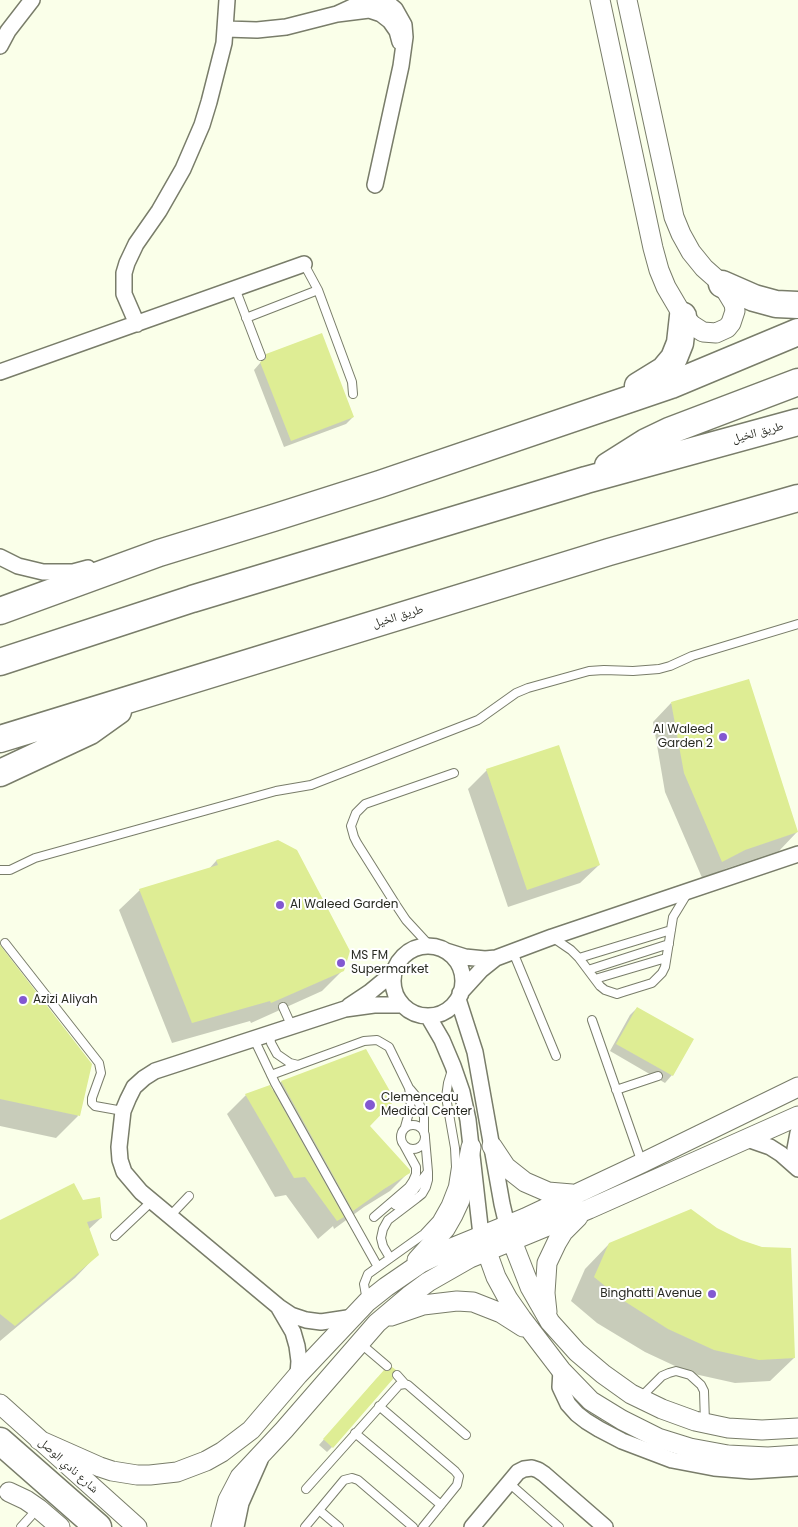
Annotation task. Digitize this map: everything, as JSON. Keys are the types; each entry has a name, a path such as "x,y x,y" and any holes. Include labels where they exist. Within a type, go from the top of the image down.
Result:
{"highway":[{"path":"722,284 754,298 776,304 798,305"},
{"path":"613,404 623,395 657,375 669,364 680,343 683,316"},
{"path":"0,611 159,553 371,486 689,378 798,332"},
{"path":"586,480 656,437 798,382"},
{"name":"طريق الخيل","path":"0,662 192,599 586,480 798,422"},
{"name":"طريق الخيل","path":"0,739 609,552 798,498"},
{"path":"0,773 90,730 111,717 129,700"},
{"path":"0,1441 98,1527"}],"street":[{"path":"0,46 8,31 32,0"},
{"path":"137,324 124,294 124,273 136,244 171,190 193,147 221,60 228,0"},
{"path":"600,0 652,248 659,270 666,287 683,316 703,332 716,333 727,328 731,323 735,311 732,298 722,284 704,268 691,252 674,217 627,0"},
{"path":"226,29 257,30 286,27 337,14 369,10 386,17 394,26 399,36 401,66 375,185"},
{"path":"0,372 304,264"},
{"path":"0,557 30,570 58,573 72,572 153,551 159,553"},
{"path":"393,973 394,990 402,1004 414,1013 428,1016 442,1013 454,1004 481,970 496,958 552,937 798,854"},
{"path":"346,1008 370,992 393,973 398,962 410,951 417,948 430,946 465,957 496,958"},
{"path":"446,951 452,956 461,970 462,985 459,996 476,1052 509,1233 530,1287 550,1322 577,1352 603,1374 631,1394 662,1409 695,1421 728,1428 762,1430 798,1428"},
{"path":"354,1317 321,1322 306,1320 292,1315 279,1307 152,1201 124,1172 120,1160 119,1147 123,1111 134,1087 155,1071 346,1008 402,1004"},
{"path":"428,1016 454,1066 462,1092 484,1243 496,1277 508,1299 561,1370 591,1401 622,1420 658,1438 690,1448 728,1455 768,1457 798,1455"},
{"path":"509,1233 573,1194 642,1163 798,1086"},
{"path":"39,1440 100,1467 137,1475 176,1472 206,1461 237,1442 263,1417 298,1375 367,1302 403,1275 437,1254 484,1243 509,1233 589,1209 798,1116"},
{"path":"798,1133 795,1149 798,1168"},
{"path":"748,1139 781,1154 798,1168"},
{"path":"492,1146 506,1167 525,1182 548,1192 573,1194"},
{"path":"403,1275 439,1235 453,1215 460,1200 471,1147"},
{"path":"550,1322 546,1308 545,1293 547,1263 563,1232 589,1209"},
{"path":"221,1527 224,1512 240,1477 377,1324 409,1296 484,1243"},
{"path":"377,1324 400,1313 424,1305 457,1301 473,1302 514,1320 537,1338"},
{"path":"279,1307 296,1339 299,1361 298,1375"},
{"path":"561,1370 560,1387 568,1404 577,1414 622,1442 672,1460 714,1468 750,1471 798,1468"},
{"name":"شارع نادي الوصل","path":"0,1404 136,1527"},
{"path":"236,1527 241,1503 263,1453"},
{"path":"472,1527 518,1472 532,1468 538,1470 606,1527"},
{"path":"4,1487 31,1523"},
{"path":"4,1487 39,1508 60,1527"}],"lane":[{"path":"304,264 318,290 352,382 353,394"},
{"path":"235,288 261,356"},
{"path":"246,318 318,290"},
{"path":"0,870 10,870 35,858 276,791 311,785 478,720 512,695 528,688 589,671 633,672 659,669 681,662 692,656 798,624"},
{"path":"430,946 406,920 396,905 356,843 352,826 356,813 365,804 454,773"},
{"path":"552,937 579,958 605,990 617,994 652,983 658,979 665,967 674,917 690,891"},
{"path":"579,958 671,930"},
{"path":"6,943 99,1063 101,1073 92,1102 95,1106 123,1111"},
{"path":"588,970 669,944"},
{"path":"513,952 556,1056"},
{"path":"595,979 666,958"},
{"path":"283,1007 292,1026"},
{"path":"592,1020 642,1163"},
{"path":"270,1034 271,1043 277,1054 283,1060 298,1065"},
{"path":"254,1038 271,1075 378,1267"},
{"path":"271,1075 364,1041 377,1040 389,1047 422,1110 428,1172 428,1180 422,1194 388,1220 383,1229 381,1238 390,1258"},
{"path":"367,1302 364,1289 368,1274 424,1234 437,1220 453,1186 456,1167 455,1148 446,1097 448,1083 454,1066"},
{"path":"616,1090 658,1076"},
{"path":"409,1088 410,1109 401,1136 416,1167 413,1181 376,1218 414,1190 428,1172"},
{"path":"404,1144 408,1147 417,1148 424,1142 425,1135 418,1126 409,1125 405,1127"},
{"path":"170,1216 189,1196"},
{"path":"115,1236 152,1201"},
{"path":"360,1344 387,1366"},
{"path":"640,1398 662,1376 668,1373 676,1371 690,1374 701,1384 704,1391 705,1423"},
{"path":"397,1375 405,1384 466,1435"},
{"path":"306,1489 396,1387 405,1384"},
{"path":"379,1406 457,1473 458,1485 423,1527"},
{"path":"355,1433 441,1505"},
{"path":"305,1527 344,1480 352,1478 358,1480 413,1527"},
{"path":"509,1483 559,1527"},
{"path":"319,1510 339,1527"}],"building":[{"path":"322,333 354,417 291,441 260,362 266,359 266,354"},
{"name":"Al Waleed Garden 2","path":"749,679 798,832 745,850 722,862 684,773 671,702"},
{"path":"559,745 600,865 527,890 486,769"},
{"path":"278,840 297,850 350,951 344,971 271,1003 270,1001 192,1023 139,889 218,865 216,860"},
{"name":"Azizi Aliyah","path":"0,945 92,1064 80,1116 0,1099"},
{"path":"637,1007 694,1039 673,1076 616,1044"},
{"path":"366,1049 395,1100 370,1126 410,1170 410,1173 353,1211 281,1081"},
{"path":"270,1085 344,1217 337,1221 305,1177 294,1178 245,1094"},
{"path":"74,1183 83,1200 100,1197 102,1218 87,1222 99,1255 15,1326 0,1314 0,1220"},
{"path":"691,1209 717,1228 741,1240 762,1247 791,1248 795,1358 759,1360 714,1350 668,1329 621,1299 594,1277 609,1243"},
{"path":"392,1367 396,1370 392,1374 393,1379 333,1448 323,1439 384,1370 389,1371"}],"place":[{"name":"Al Waleed Garden 2","path":"723,737"},
{"name":"Al Waleed Garden","path":"280,905"},
{"name":"MS FM Supermarket","path":"341,963"},
{"name":"Azizi Aliyah","path":"23,1000"},
{"name":"Clemenceau Medical Center","path":"370,1105"},
{"name":"Binghatti Avenue","path":"712,1294"}]}
